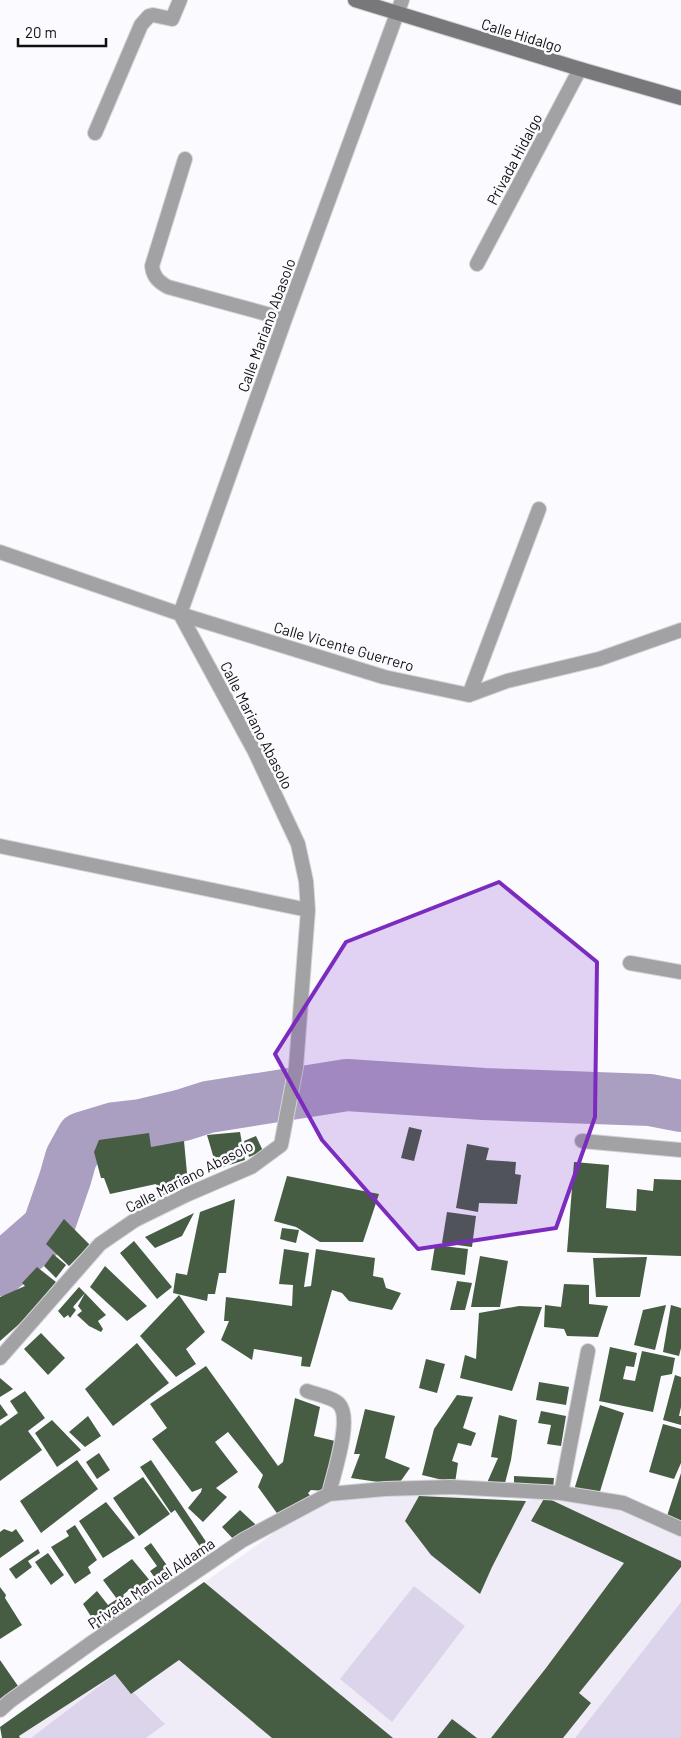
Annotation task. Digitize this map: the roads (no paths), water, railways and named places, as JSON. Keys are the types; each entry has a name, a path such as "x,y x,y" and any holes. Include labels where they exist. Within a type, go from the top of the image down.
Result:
{"main road":[{"name":"Calle Hidalgo","path":"355,0 399,6 580,69 681,98"}],"street":[{"path":"95,133 142,25 149,16 153,15 172,19 180,0"},
{"name":"Calle Mariano Abasolo","path":"0,1358 100,1244 135,1220 251,1166 281,1145 296,1067 308,910 306,882 298,844 255,752 180,614 399,6"},
{"name":"Privada Hidalgo","path":"477,264 580,69"},
{"path":"185,159 152,266 152,272 158,282 168,287 285,319"},
{"path":"469,695 539,509"},
{"name":"Calle Vicente Guerrero","path":"0,552 180,614 384,677 469,695"},
{"path":"469,695 507,681 599,659 681,630"},
{"path":"0,846 308,910"},
{"path":"630,963 681,972"},
{"path":"582,1141 681,1150"},
{"path":"561,1493 588,1351"},
{"path":"307,1391 338,1402 343,1409 343,1436 329,1494"},
{"name":"Privada Manuel Aldama","path":"0,1710 94,1641 243,1540 329,1494 385,1489 451,1487 561,1493 623,1503 681,1529"}],"waterway":[{"path":"0,1270 48,1228 71,1158 82,1138 115,1128 141,1125 208,1107 347,1085 484,1094 650,1100 681,1106"}]}
